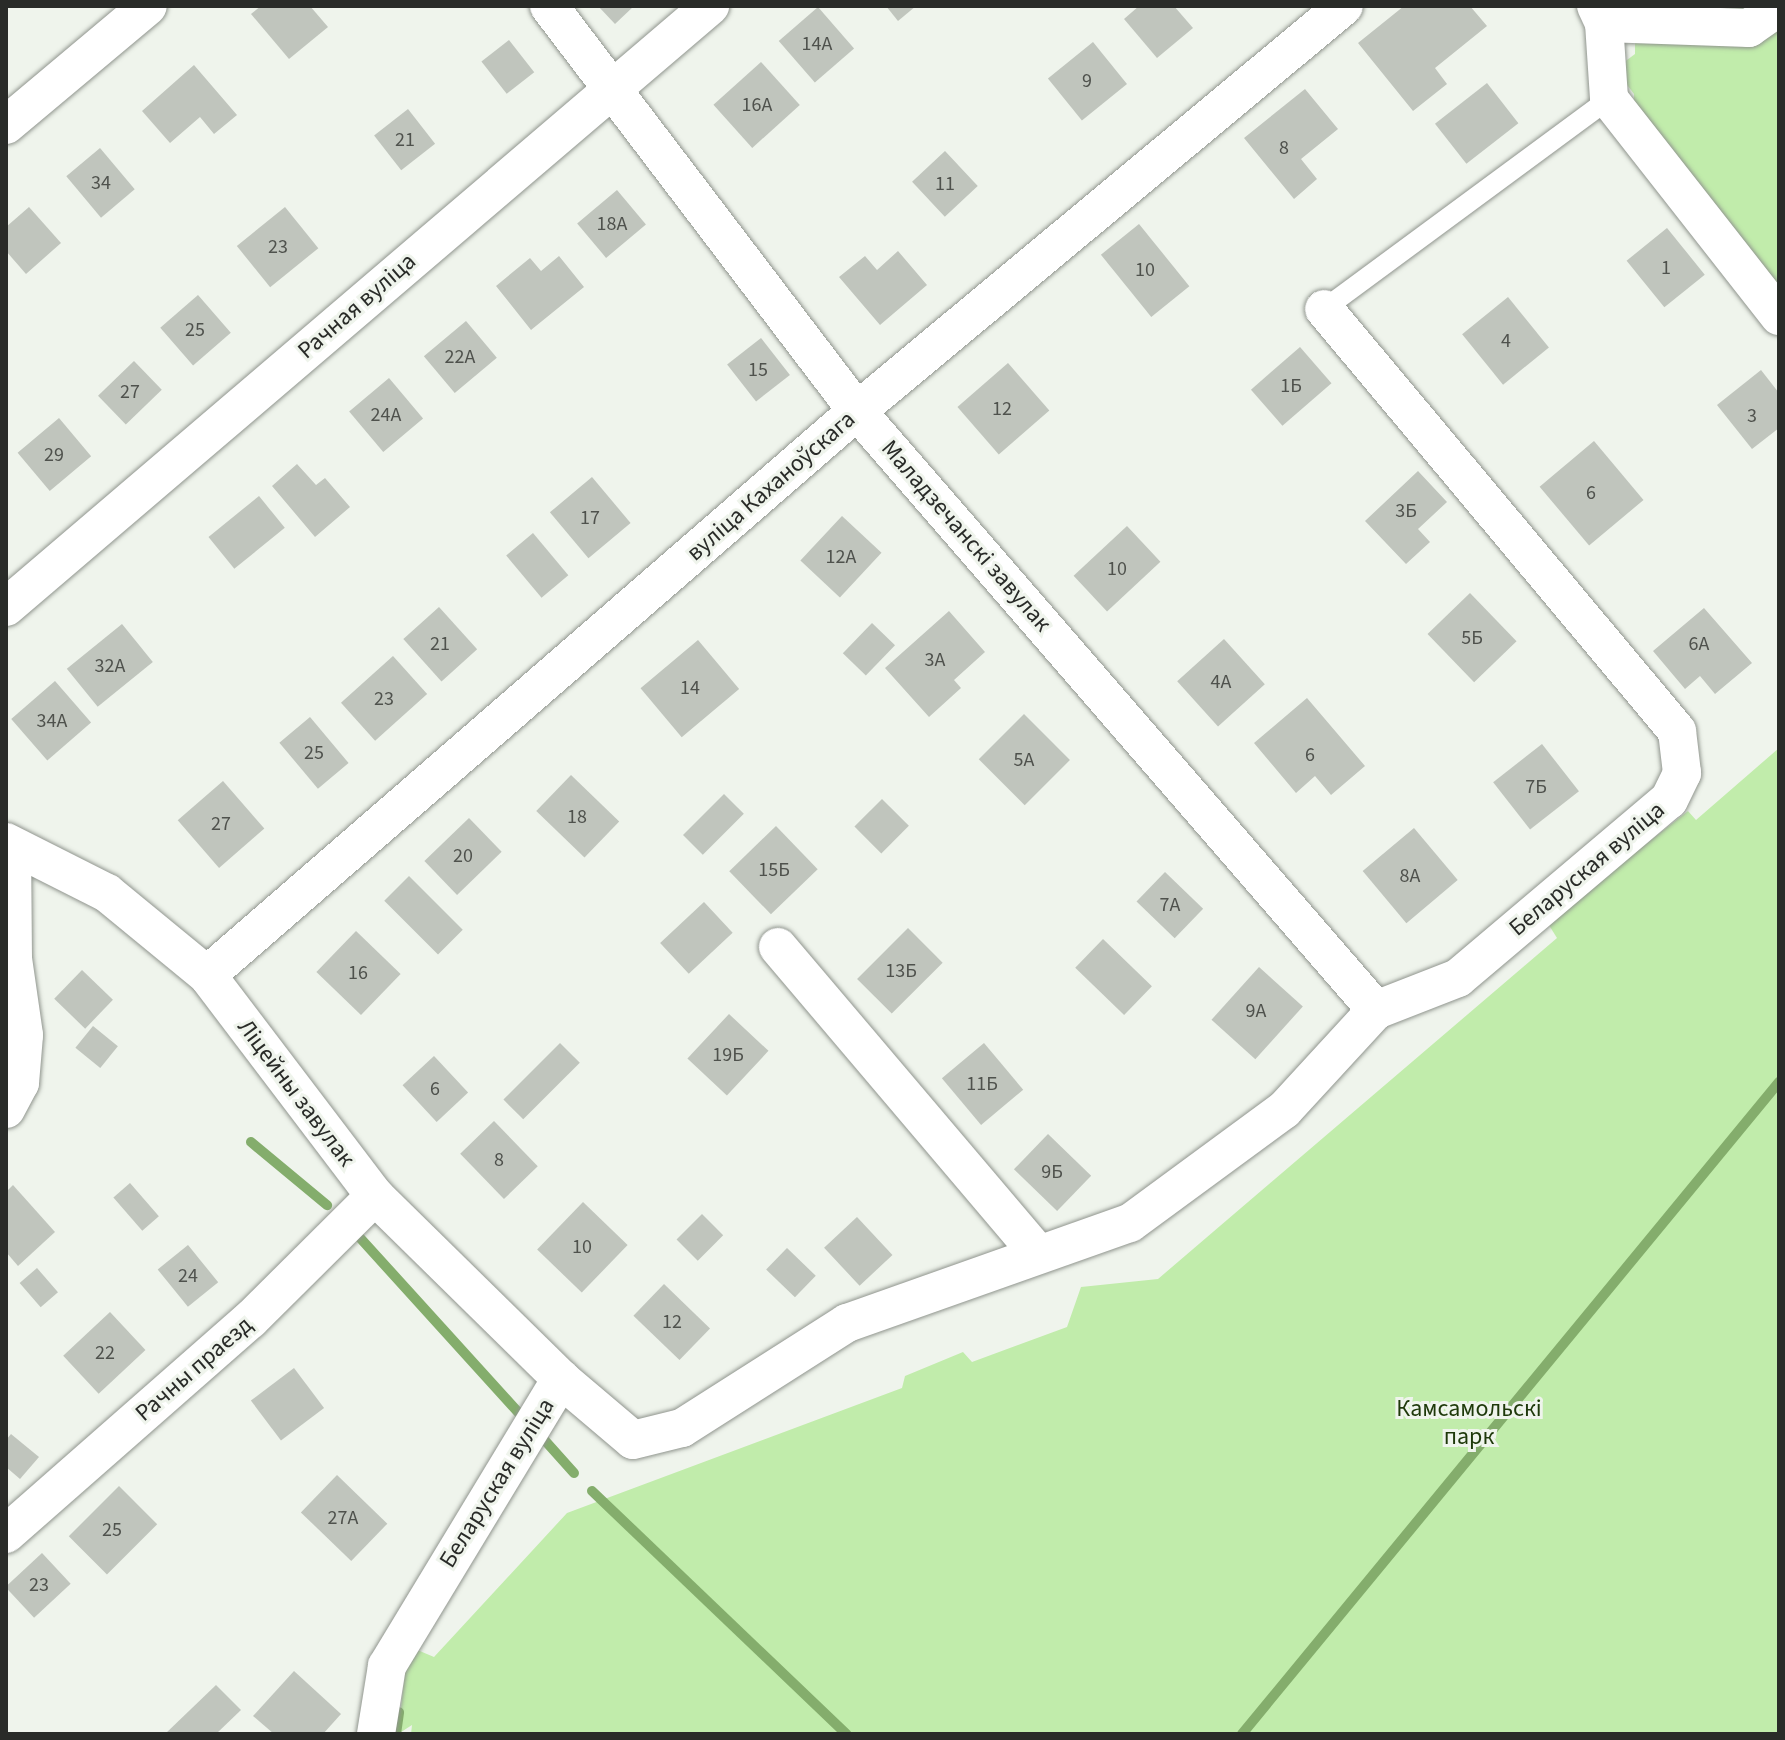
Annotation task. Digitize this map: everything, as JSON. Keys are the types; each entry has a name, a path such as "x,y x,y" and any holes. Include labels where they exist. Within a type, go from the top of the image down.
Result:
{"street":[{"path":"6,125 148,6"},
{"name":"Маладзечанскі завулак","path":"549,6 857,411 1376,1010"},
{"name":"Рачная вуліца","path":"6,607 710,6"},
{"name":"вуліца Каханоўскага","path":"207,975 857,411 1344,6"},
{"path":"1779,7 1749,28 1600,15 1609,99 1779,316"},
{"name":"Беларуская вуліца","path":"376,1734 387,1666 561,1379 633,1440 682,1428 847,1323 1037,1252 1130,1223 1284,1110 1376,1010 1458,978 1669,800 1682,773 1677,731 1324,309"},
{"path":"6,1109 20,1083 24,1035 13,959 9,846"},
{"name":"Ліцейны завулак","path":"9,846 107,893 207,975 375,1196 561,1379"},
{"path":"778,947 1037,1252"},
{"name":"Рачны праезд","path":"6,1534 250,1320 375,1196"}],"lane":[{"path":"1324,309 1609,99"}],"green space":[{"path":"1635,6 1779,6 1779,283 1772,291 1634,113 1634,94 1615,69 1635,54"},
{"name":"Камсамольскі парк","path":"1779,748 1779,1734 411,1734 412,1725 398,1734 408,1646 434,1657 567,1513 902,1388 905,1376 963,1352 972,1362 1067,1327 1081,1287 1158,1279 1557,938 1547,922 1688,811 1696,820"}],"building":[{"path":"261,6 310,6 328,27 289,59 251,14"},
{"path":"598,6 634,6 615,24"},
{"path":"886,6 916,6 898,21"},
{"path":"1139,6 1174,6 1193,28 1157,58 1124,19"},
{"path":"1404,6 1470,6 1487,26 1435,68 1447,84 1413,111 1358,43"},
{"path":"818,7 854,49 815,83 779,41"},
{"path":"509,40 534,72 507,94 481,62"},
{"path":"1093,42 1127,84 1082,120 1048,79"},
{"path":"761,62 800,105 752,148 713,105"},
{"path":"194,65 237,115 214,134 200,117 170,143 142,111"},
{"path":"1487,83 1518,123 1466,164 1435,124"},
{"path":"1305,89 1338,129 1301,159 1317,179 1294,199 1244,138"},
{"path":"408,109 435,144 401,170 374,135"},
{"path":"100,148 135,189 101,218 66,176"},
{"path":"945,151 978,186 945,217 912,182"},
{"path":"617,190 646,224 606,258 577,223"},
{"path":"29,207 61,243 26,274 6,251 6,227"},
{"path":"285,207 318,248 270,287 237,246"},
{"path":"1139,224 1189,286 1151,317 1101,255"},
{"path":"1667,228 1705,275 1664,307 1627,261"},
{"path":"898,251 927,285 880,325 839,277 865,256 877,270"},
{"path":"559,256 584,287 531,330 496,286 530,258 541,271"},
{"path":"198,295 231,333 193,366 160,328"},
{"path":"1508,297 1549,348 1503,385 1462,334"},
{"path":"466,321 497,358 455,393 424,356"},
{"path":"761,338 790,375 756,402 727,364"},
{"path":"1300,347 1331,383 1282,426 1251,390"},
{"path":"134,361 162,390 126,425 98,396"},
{"path":"1008,363 1049,411 999,455 957,407"},
{"path":"1761,370 1779,393 1779,428 1752,449 1717,405"},
{"path":"389,378 423,419 383,452 349,411"},
{"path":"59,418 91,456 50,491 18,453"},
{"path":"1594,441 1643,500 1589,546 1540,487"},
{"path":"297,464 316,485 325,478 350,507 315,537 272,486"},
{"path":"1418,471 1447,502 1418,529 1430,542 1406,564 1365,521"},
{"path":"592,477 631,523 588,558 550,512"},
{"path":"259,496 285,528 234,569 208,537"},
{"path":"842,516 881,553 840,597 800,561"},
{"path":"1127,526 1160,562 1107,612 1074,576"},
{"path":"533,533 568,575 542,598 506,555"},
{"path":"1470,593 1517,641 1474,682 1428,634"},
{"path":"439,607 477,649 441,681 403,639"},
{"path":"1704,608 1752,663 1715,694 1700,676 1685,689 1653,651"},
{"path":"949,611 985,652 954,680 961,688 929,717 885,668"},
{"path":"872,623 895,645 866,675 843,653"},
{"path":"122,624 153,662 98,707 67,669"},
{"path":"1224,639 1265,684 1218,726 1177,681"},
{"path":"698,640 739,689 682,737 641,688"},
{"path":"393,656 427,694 375,741 341,703"},
{"path":"55,681 91,723 47,761 11,719"},
{"path":"1307,698 1365,766 1331,795 1315,776 1296,793 1254,743"},
{"path":"1024,714 1070,760 1025,805 979,759"},
{"path":"310,717 349,763 318,789 279,743"},
{"path":"1542,744 1579,791 1530,829 1493,782"},
{"path":"571,775 619,822 584,858 536,811"},
{"path":"223,781 264,829 219,868 178,820"},
{"path":"724,794 744,814 703,855 683,835"},
{"path":"882,799 909,826 881,853 854,827"},
{"path":"469,818 502,852 457,895 424,861"},
{"path":"776,826 818,869 771,914 729,871"},
{"path":"1414,828 1458,880 1406,923 1363,871"},
{"path":"1165,872 1203,909 1175,938 1137,901"},
{"path":"409,876 463,930 438,954 384,901"},
{"path":"704,902 733,933 689,974 660,943"},
{"path":"908,928 943,963 892,1014 857,979"},
{"path":"356,931 401,974 361,1015 316,972"},
{"path":"1103,939 1152,986 1124,1015 1075,968"},
{"path":"1259,967 1303,1006 1255,1059 1211,1020"},
{"path":"82,970 113,1000 85,1029 54,999"},
{"path":"729,1014 768,1051 727,1095 687,1059"},
{"path":"93,1026 118,1046 100,1068 75,1048"},
{"path":"560,1043 580,1063 523,1119 503,1100"},
{"path":"984,1043 1023,1090 981,1125 942,1078"},
{"path":"434,1056 468,1093 437,1122 403,1085"},
{"path":"494,1121 538,1166 504,1199 460,1154"},
{"path":"1048,1134 1091,1176 1057,1211 1014,1169"},
{"path":"130,1183 159,1216 142,1231 113,1197"},
{"path":"13,1185 55,1232 18,1266 6,1252 6,1192"},
{"path":"583,1202 628,1245 582,1293 537,1249"},
{"path":"702,1214 723,1235 698,1261 677,1239"},
{"path":"857,1217 892,1255 860,1286 824,1248"},
{"path":"188,1245 218,1282 188,1307 158,1270"},
{"path":"787,1248 816,1276 795,1297 766,1270"},
{"path":"37,1268 58,1292 41,1307 20,1283"},
{"path":"664,1284 710,1328 679,1360 633,1316"},
{"path":"110,1312 145,1350 99,1394 63,1356"},
{"path":"294,1368 324,1408 281,1440 251,1400"},
{"path":"11,1434 39,1457 20,1479 6,1467 6,1440"},
{"path":"337,1475 387,1524 351,1561 301,1512"},
{"path":"119,1486 157,1524 107,1574 69,1536"},
{"path":"42,1553 71,1584 34,1618 6,1587"},
{"path":"294,1671 341,1714 323,1734 274,1734 253,1716"},
{"path":"216,1685 241,1710 216,1734 165,1734"}],"waterway":[{"path":"1242,1734 1779,1082"},
{"path":"251,1142 327,1205"},
{"path":"352,1229 525,1420"},
{"path":"540,1435 574,1473"},
{"path":"592,1491 846,1734"},
{"path":"396,1734 399,1712"}]}
